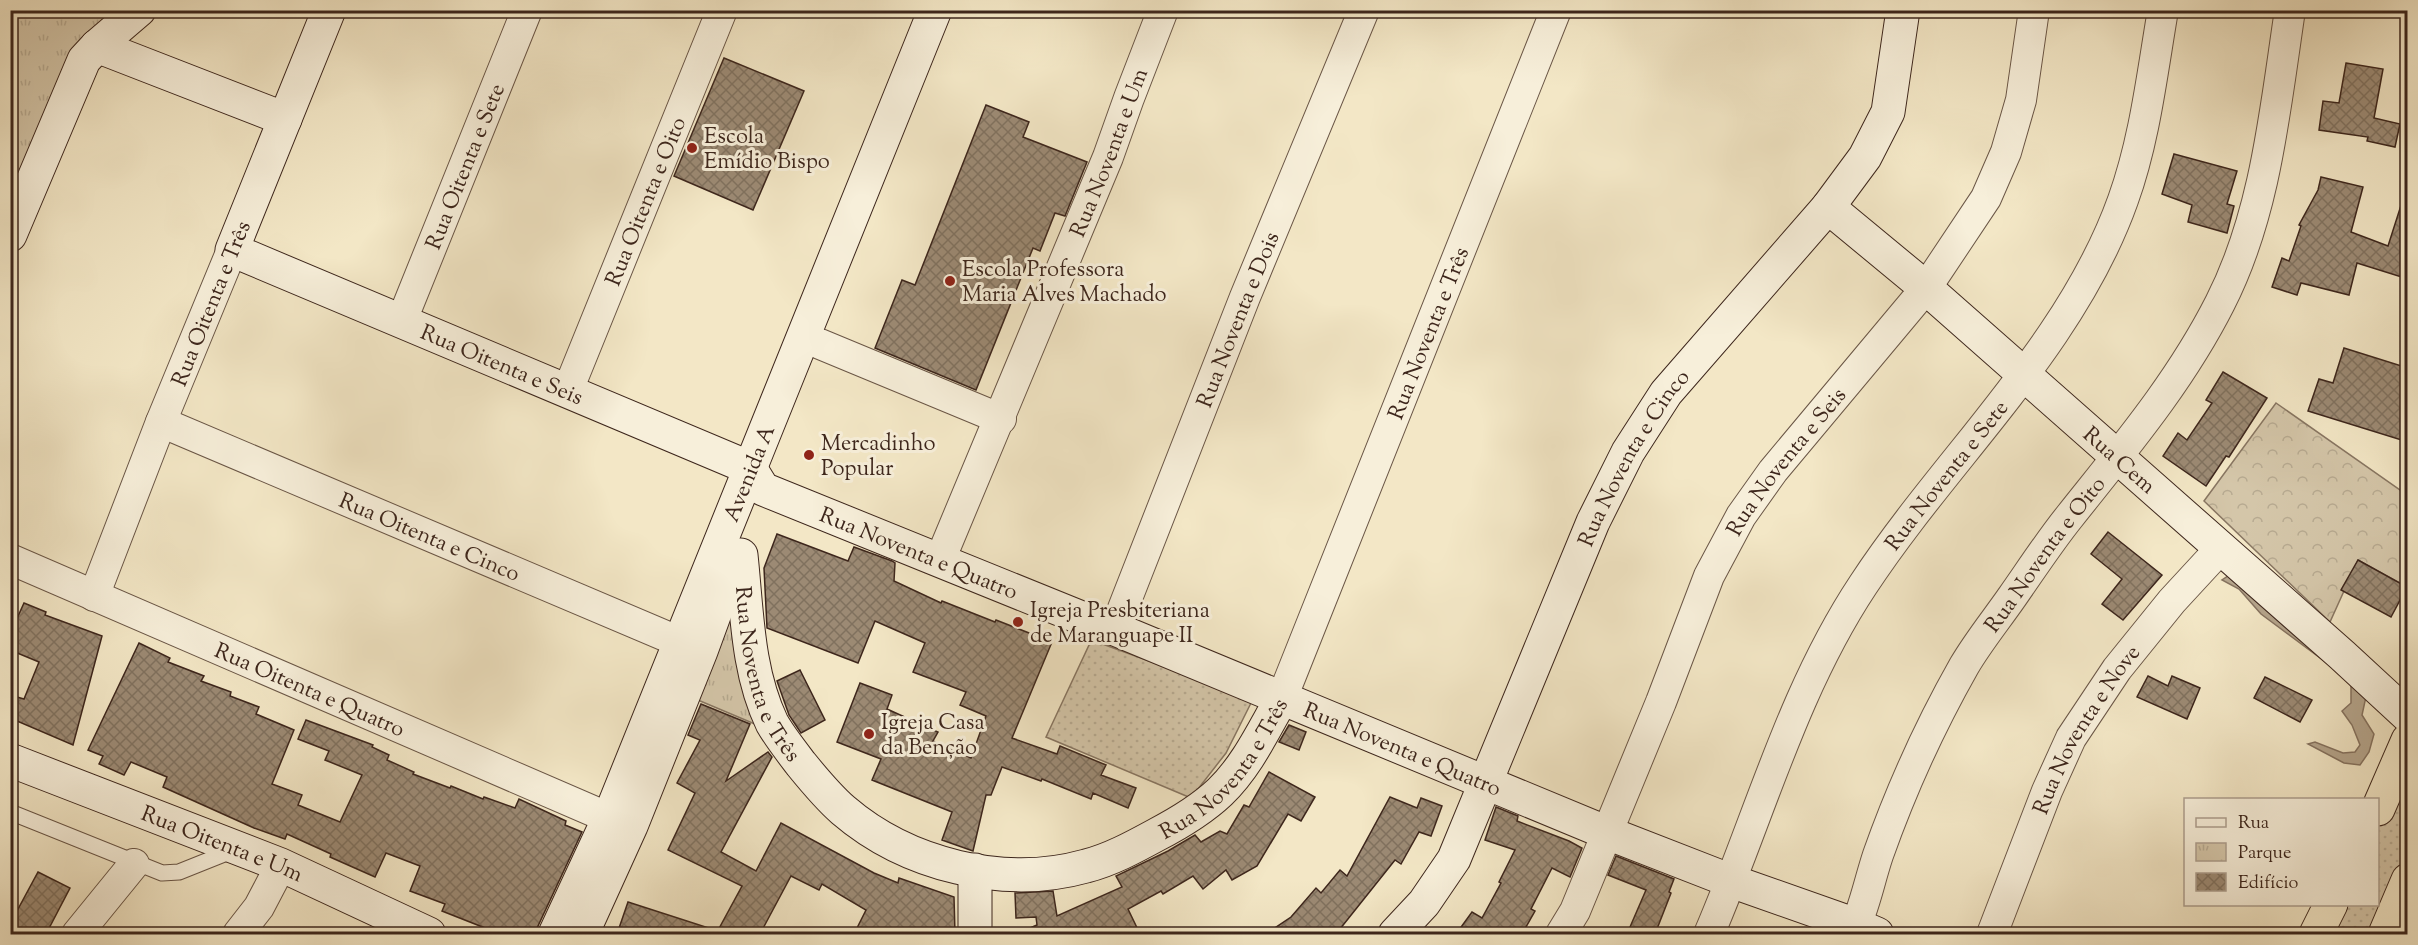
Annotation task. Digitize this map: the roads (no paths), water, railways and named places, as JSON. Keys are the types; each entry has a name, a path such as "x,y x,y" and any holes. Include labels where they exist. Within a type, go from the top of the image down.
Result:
{"highway":[{"path":"2379,807 2408,740"},
{"path":"2385,934 2408,880"},
{"path":"2316,934 2330,906"}],"street":[{"path":"10,235 84,60 139,10"},
{"name":"Rua Oitenta e Três","path":"93,596 161,422 329,10"},
{"name":"Rua Oitenta e Sete","path":"402,320 527,10"},
{"name":"Rua Oitenta e Oito","path":"568,390 722,10"},
{"name":"Avenida A","path":"579,933 631,825 690,646 935,10"},
{"name":"Avenida A","path":"579,933 609,818 690,646 740,547 756,478 820,344 954,10"},
{"name":"Rua Noventa e Um","path":"940,561 1001,419 1108,157 1163,10"},
{"name":"Rua Noventa e Dois","path":"1115,629 1245,297 1364,10"},
{"name":"Rua Noventa e Três","path":"740,547 754,672 773,725 818,786 844,811 889,842 942,864 1007,874 1045,874 1087,866 1131,848 1188,818 1220,792 1244,765 1282,698 1556,10"},
{"name":"Rua Noventa e Cinco","path":"1395,934 1424,903 1454,859 1593,522 1628,452 1666,393 1828,207 1865,157 1888,112 1903,10"},
{"name":"Rua Noventa e Seis","path":"1561,934 1575,911 1605,832 1661,702 1709,576 1742,516 1773,471 1926,288 1986,198 2006,153 2021,100 2034,10"},
{"name":"Rua Noventa e Sete","path":"1709,934 1780,749 1817,666 1862,586 1930,490 2024,375 2088,278 2123,201 2141,139 2163,10"},
{"name":"Rua Noventa e Oito","path":"1862,931 1878,855 1906,783 1966,663 2068,519 2143,425 2188,359 2220,303 2240,256 2257,204 2272,133 2290,10"},
{"path":"97,46 285,119"},
{"name":"Rua Cem","path":"1828,207 1926,288 2343,655 2408,716"},
{"name":"Rua Oitenta e Seis","path":"231,250 568,390 756,478"},
{"path":"820,344 1001,419"},
{"name":"Rua Oitenta e Cinco","path":"161,422 433,535 690,646"},
{"name":"Rua Noventa e Quatro","path":"756,478 940,561 1115,629 1605,832 1862,931"},
{"name":"Rua Noventa e Nove","path":"1992,934 2047,791 2071,738 2124,661 2172,602 2220,549"},
{"name":"Rua Oitenta e Quatro","path":"10,559 609,818"},
{"name":"Rua Oitenta e Um","path":"10,760 281,865 414,932"},
{"path":"77,934 134,864"},
{"path":"238,934 259,908 281,865"},
{"path":"975,870 975,934"}],"lane":[{"path":"10,812 134,864 162,873 179,872 237,849"}],"place":[{"name":"Escola Emídio Bispo","path":"692,148"},
{"name":"Escola Professora Maria Alves Machado","path":"950,281"},
{"name":"Mercadinho Popular","path":"809,455"},
{"name":"Igreja Presbiteriana de Maranguape II","path":"1018,622"},
{"name":"Igreja Casa da Benção","path":"869,734"}]}
